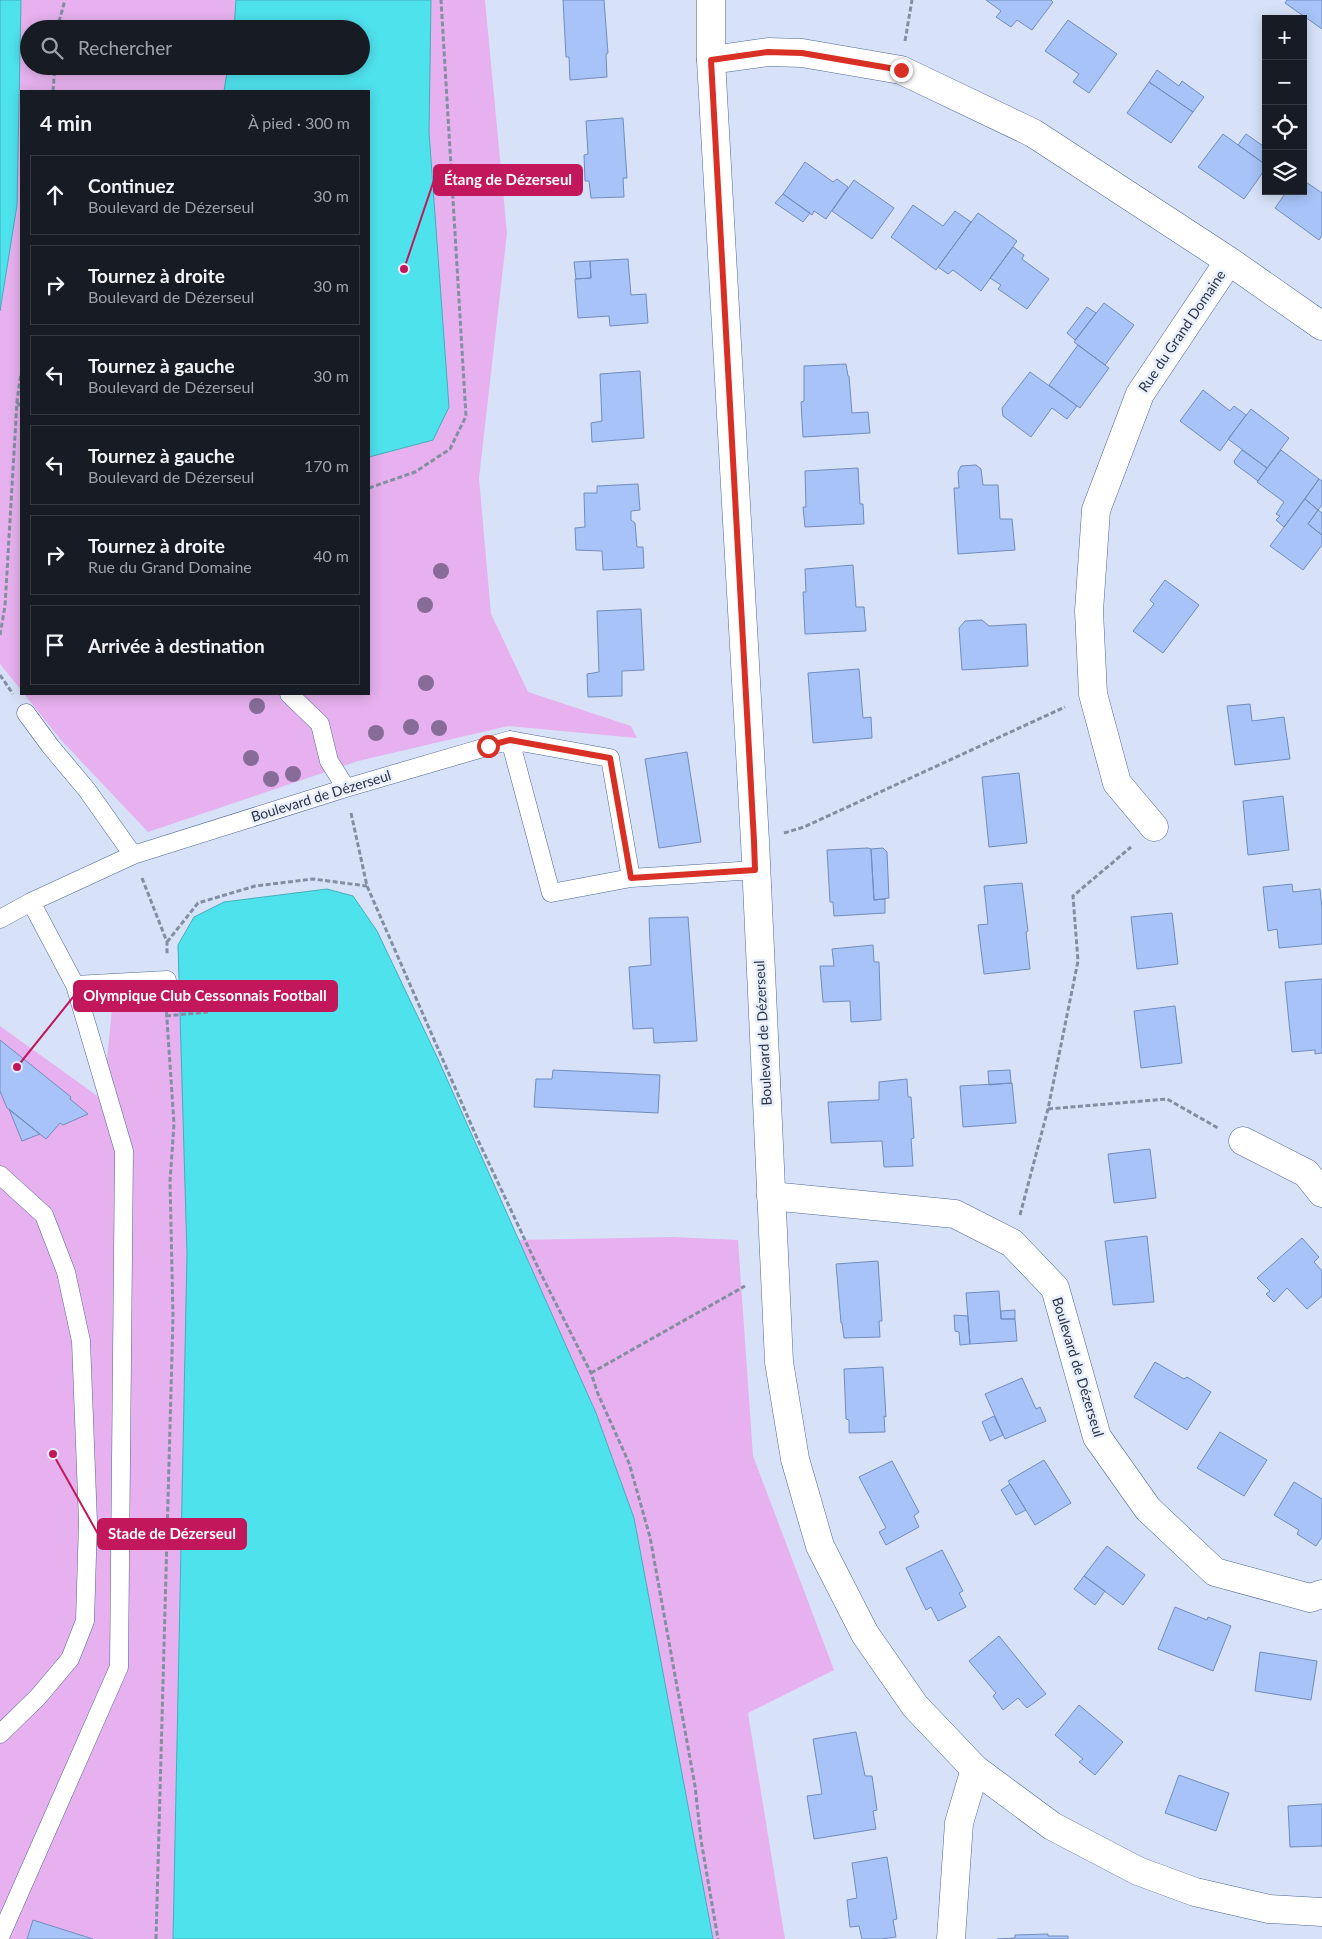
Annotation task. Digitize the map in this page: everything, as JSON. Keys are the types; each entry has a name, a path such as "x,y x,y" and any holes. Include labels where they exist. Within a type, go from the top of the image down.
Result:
{"street":[{"name":"Boulevard de Dézerseul","path":"711,0 711,60 754,841 779,1362 795,1459 820,1546 865,1634 915,1706 975,1769 1052,1826 1138,1871 1195,1892 1269,1909 1322,1912"},
{"name":"Rue du Grand Domaine","path":"711,60 768,52 802,53 901,70 1033,133 1229,261 1322,326"},
{"name":"Rue du Grand Domaine","path":"1154,827 1117,783 1093,694 1089,611 1096,510 1140,394 1229,261"},
{"path":"1243,1141 1306,1173 1322,1193"},
{"name":"Boulevard de Dézerseul","path":"771,1196 955,1214 1012,1243 1055,1288 1097,1437 1148,1509 1215,1572 1310,1598 1322,1594"},
{"path":"951,1939 960,1823 975,1769"}],"lane":[{"path":"290,695 320,724 329,761 346,788"},
{"path":"26,713 51,747 87,790 133,855"},
{"path":"510,740 551,893 631,878 755,870"},
{"name":"Boulevard de Dézerseul","path":"0,919 31,902 133,855 346,788 510,740 610,758 631,878"},
{"path":"0,1937 119,1666 124,1151 75,986 31,902"},
{"path":"75,986 167,980"},
{"path":"0,1175 44,1215 66,1272 81,1341 88,1522 85,1621 70,1659 38,1697 0,1734"}],"path":[{"path":"59,20 64,0"},
{"path":"370,488 415,472 450,449 466,416 442,0"},
{"path":"901,70 912,0"},
{"path":"53,90 54,75"},
{"path":"0,635 5,606 16,401 20,379"},
{"path":"16,401 20,406"},
{"path":"754,841 804,827 1093,694"},
{"path":"346,788 367,886 477,1138 541,1274 591,1373 598,1394 629,1463 650,1537 695,1786 701,1840 718,1939"},
{"path":"1012,1243 1048,1109 1078,961 1073,896 1154,827"},
{"path":"133,855 167,942 166,1016 174,1124 170,1181 173,1317 156,1939"},
{"path":"167,942 198,903 255,886 313,879 367,886"},
{"path":"166,1016 208,1012"},
{"path":"1048,1109 1167,1099 1243,1141"},
{"path":"591,1373 776,1269"}],"shaded area":[{"path":"21,0 485,0 507,233 479,478 491,614 528,692 631,726 637,738 508,726 358,761 148,832 61,740 25,695 370,695 370,90 20,90 20,689 0,664 0,311 17,205 20,51 20,75 370,75 370,20 21,20"},
{"path":"181,994 187,1254 173,1939 0,1939 0,1026 103,1100 113,999"},
{"path":"673,1237 738,1240 753,1456 834,1670 748,1713 785,1939 713,1939 634,1518 596,1413 519,1240"}],"water":[{"path":"0,0 21,0 17,205 0,311"},
{"path":"236,0 431,0 429,132 449,407 433,440 370,457 370,90 224,90 227,75 370,75 370,20 235,20"},
{"path":"327,889 353,896 377,931 438,1059 596,1413 634,1518 713,1939 173,1939 187,1254 178,945 194,917 224,902"}],"building":[{"path":"563,0 604,0 608,53 606,54 607,77 570,80 569,57 566,57"},
{"path":"986,0 1051,0 1053,2 1032,30 1017,20 1011,27 996,17 1001,11"},
{"path":"1287,0 1322,0 1322,29 1307,18 1307,15 1302,15 1285,3"},
{"path":"1068,20 1117,54 1089,93 1073,82 1079,74 1045,51"},
{"path":"1157,70 1179,86 1182,81 1204,97 1193,112 1149,82"},
{"path":"1149,82 1193,112 1171,143 1127,113"},
{"path":"623,118 627,178 623,178 624,197 591,198 589,181 585,181 584,155 588,154 586,121"},
{"path":"1223,134 1262,162 1262,174 1244,199 1198,167"},
{"path":"1246,134 1262,145 1262,162 1238,145"},
{"path":"805,162 833,182 837,179 848,187 826,219 814,211 812,215 783,194"},
{"path":"854,180 894,208 872,239 832,211"},
{"path":"1307,183 1322,193 1322,235 1319,240 1275,208 1284,195 1307,195"},
{"path":"783,194 810,213 803,222 775,203"},
{"path":"913,205 943,226 955,211 971,222 936,270 891,237"},
{"path":"978,213 1017,241 981,291 953,270 948,274 938,267"},
{"path":"1013,247 1024,255 1022,259 1049,279 1027,309 998,289 1001,285 990,278"},
{"path":"628,259 631,295 646,294 648,323 610,326 609,316 578,318 575,279 591,278 590,261"},
{"path":"590,261 591,278 576,279 574,262"},
{"path":"1104,303 1134,325 1105,365 1074,342"},
{"path":"1087,307 1096,313 1075,340 1067,333"},
{"path":"1078,345 1109,368 1080,408 1049,385"},
{"path":"846,364 849,376 852,413 868,412 870,433 803,437 801,402 804,401 804,366"},
{"path":"640,371 644,438 592,442 591,423 602,421 600,374"},
{"path":"1030,372 1077,406 1067,419 1052,408 1031,437 1003,416 1002,408"},
{"path":"1203,390 1230,411 1234,406 1246,415 1220,451 1180,421"},
{"path":"1251,409 1289,438 1267,468 1228,439"},
{"path":"1242,450 1267,468 1258,481 1235,464 1234,461"},
{"path":"1281,450 1319,479 1284,527 1276,520 1280,516 1276,514 1284,502 1257,482"},
{"path":"976,465 981,469 983,485 998,485 1000,519 1012,519 1015,550 958,554 954,488 959,488 958,472 961,466"},
{"path":"858,468 860,504 863,504 864,524 805,527 803,507 806,507 805,471"},
{"path":"1319,479 1322,481 1322,505 1318,510 1305,499"},
{"path":"638,484 640,510 631,511 631,520 635,523 637,547 643,547 644,568 603,570 602,551 576,550 575,528 585,527 584,493 597,493 597,486"},
{"path":"1305,499 1318,510 1308,524 1322,535 1322,545 1303,570 1270,546"},
{"path":"1318,510 1322,513 1322,535 1308,524"},
{"path":"853,565 856,607 864,607 866,631 805,634 803,592 806,592 805,569"},
{"path":"1165,580 1199,605 1163,653 1133,631 1154,604 1150,600"},
{"path":"641,609 644,670 622,671 622,696 588,697 587,674 599,672 597,611"},
{"path":"982,620 989,626 1026,624 1028,666 962,670 959,628 965,621"},
{"path":"859,669 863,718 871,717 872,738 813,743 808,673"},
{"path":"1250,704 1252,721 1284,717 1290,759 1235,765 1227,706"},
{"path":"687,752 701,842 659,848 645,759"},
{"path":"1019,773 1027,843 989,847 982,777"},
{"path":"1283,796 1289,850 1248,855 1243,801"},
{"path":"883,848 887,852 889,898 874,900 871,849"},
{"path":"871,849 874,900 885,899 885,913 834,916 833,902 830,902 827,850"},
{"path":"1022,883 1028,931 1026,932 1030,969 984,974 978,925 988,924 984,886"},
{"path":"1292,884 1293,892 1320,889 1322,944 1279,948 1277,929 1268,931 1263,887"},
{"path":"1172,913 1178,964 1137,969 1131,917"},
{"path":"688,917 697,1041 654,1043 653,1028 633,1029 629,967 651,965 649,918"},
{"path":"873,945 874,962 879,962 881,1020 851,1022 850,1001 823,1002 820,966 834,966 832,949"},
{"path":"1322,979 1322,1053 1315,1054 1315,1050 1292,1052 1285,982"},
{"path":"1175,1006 1182,1063 1141,1068 1134,1011"},
{"path":"0,1040 71,1097 70,1099 88,1114 63,1125 60,1123 46,1139 7,1108 0,1091"},
{"path":"553,1070 660,1075 658,1113 534,1107 536,1079 552,1079"},
{"path":"1010,1070 1011,1083 989,1085 988,1071"},
{"path":"907,1079 908,1097 911,1097 914,1138 911,1139 913,1166 884,1167 882,1141 831,1143 828,1102 879,1100 879,1082"},
{"path":"1012,1083 1016,1123 963,1127 960,1086"},
{"path":"9,1109 40,1134 22,1141"},
{"path":"1150,1149 1156,1198 1114,1203 1108,1154"},
{"path":"1147,1236 1154,1302 1113,1305 1105,1241"},
{"path":"1302,1238 1319,1257 1314,1262 1322,1271 1322,1296 1307,1309 1287,1288 1274,1302 1266,1294 1270,1291 1257,1278"},
{"path":"878,1261 882,1321 879,1321 880,1337 844,1338 836,1264"},
{"path":"999,1291 1001,1319 1015,1319 1017,1341 970,1344 966,1293"},
{"path":"1015,1310 1015,1319 1001,1319 1001,1311"},
{"path":"954,1315 968,1316 970,1344 960,1345 959,1332 955,1331"},
{"path":"1155,1362 1184,1379 1187,1377 1211,1392 1187,1430 1134,1397"},
{"path":"883,1367 885,1432 849,1433 849,1420 846,1419 844,1369"},
{"path":"1022,1378 1036,1409 1040,1407 1046,1421 1005,1439 985,1394"},
{"path":"994,1416 1003,1435 990,1441 982,1422"},
{"path":"1220,1432 1267,1460 1244,1496 1197,1468"},
{"path":"1044,1460 1071,1503 1035,1525 1008,1481"},
{"path":"892,1461 919,1512 914,1516 919,1527 886,1545 879,1532 886,1528 859,1477"},
{"path":"1294,1482 1322,1499 1322,1537 1316,1546 1297,1534 1299,1530 1274,1515"},
{"path":"1010,1484 1026,1510 1016,1515 1001,1490"},
{"path":"1107,1546 1145,1575 1123,1605 1084,1576"},
{"path":"942,1550 963,1591 959,1593 966,1607 938,1621 931,1607 926,1610 906,1568"},
{"path":"1084,1576 1105,1591 1095,1605 1074,1589"},
{"path":"1175,1607 1207,1620 1208,1617 1231,1626 1213,1671 1158,1649"},
{"path":"999,1636 1046,1694 1027,1708 1018,1698 1003,1710 993,1696 996,1693 969,1661"},
{"path":"1260,1652 1317,1661 1311,1700 1255,1691"},
{"path":"1079,1705 1123,1742 1095,1775 1079,1762 1083,1759 1055,1735"},
{"path":"856,1732 865,1776 872,1776 877,1810 873,1811 876,1829 814,1839 807,1796 822,1794 813,1739"},
{"path":"1179,1775 1229,1793 1216,1831 1165,1813"},
{"path":"1322,1804 1322,1846 1290,1847 1288,1806"},
{"path":"887,1857 897,1919 893,1920 896,1937 862,1939 859,1926 850,1927 847,1900 857,1898 852,1863"},
{"path":"33,1920 93,1939 27,1939"},
{"path":"1048,1934 1048,1936 1068,1936 1068,1939 997,1939 1015,1938 1015,1935"}],"place":[{"name":"Étang de Dézerseul","path":"404,269"},
{"name":"Olympique Club Cessonnais Football","path":"17,1067"},
{"name":"Stade de Dézerseul","path":"53,1454"}],"route":[{"path":"488,746 510,740 610,758 631,878 755,870 711,60 768,52 802,53 901,70"}]}
